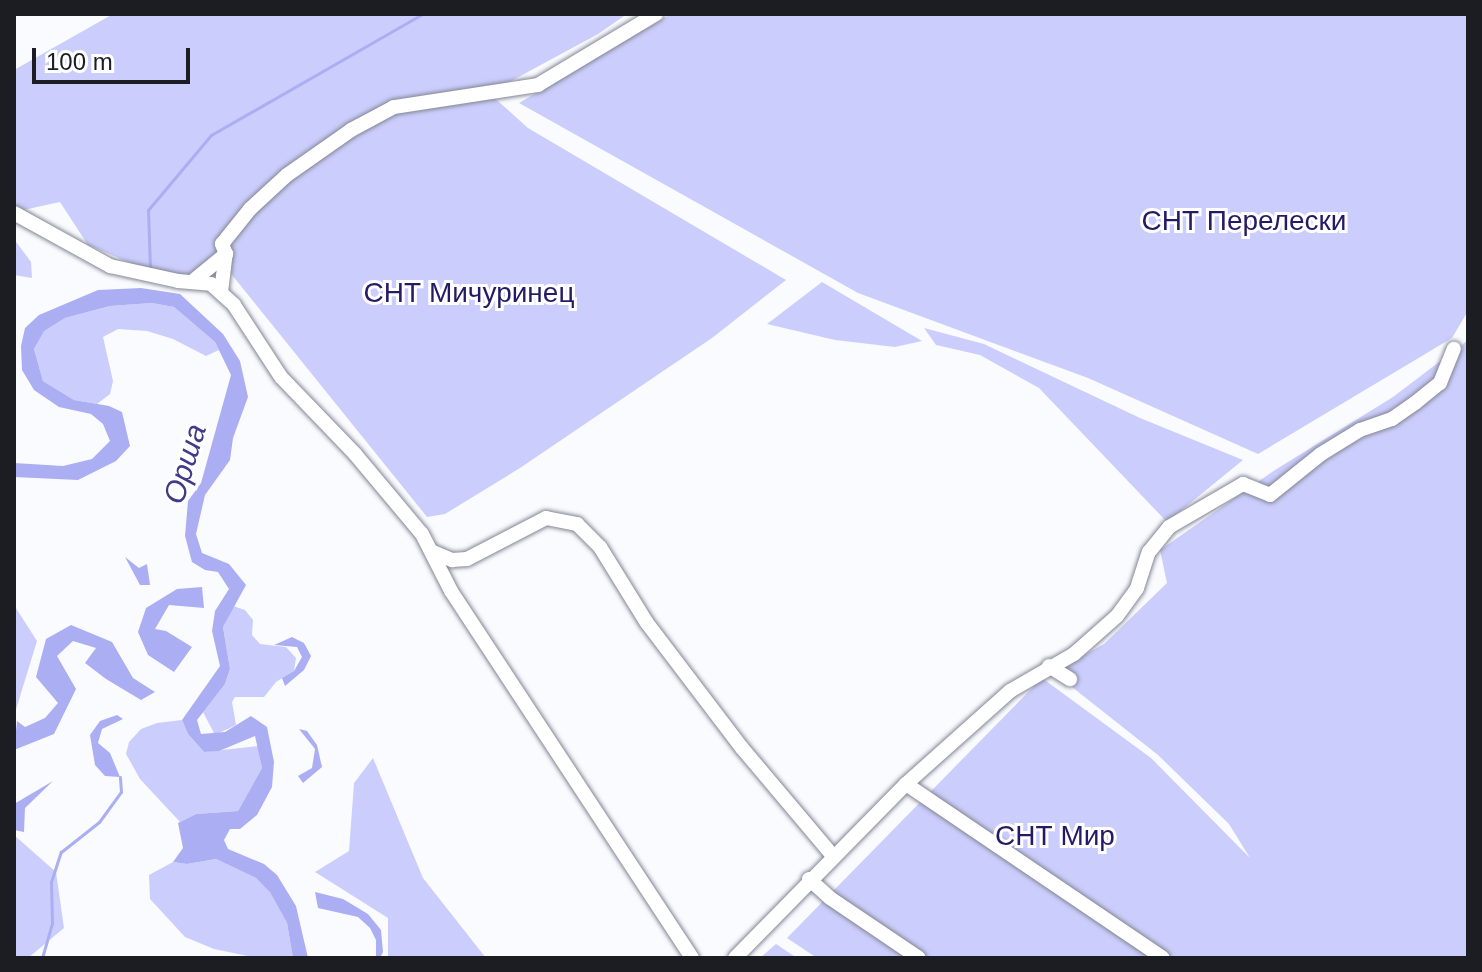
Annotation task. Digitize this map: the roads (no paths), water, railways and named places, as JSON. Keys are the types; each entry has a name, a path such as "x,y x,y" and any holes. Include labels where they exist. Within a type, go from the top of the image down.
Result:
{"street":[{"path":"221,292 226,254 222,244 250,209 287,175 362,124 394,107 538,85 656,14"},
{"path":"14,213 110,266 211,284 234,305 281,377 403,508 433,552 451,591 692,958"},
{"path":"193,281 226,254"},
{"path":"735,958 809,879 906,784 1010,691 1074,654 1117,616 1137,588 1149,552 1169,527 1243,484 1270,495 1321,454 1360,430 1392,419 1440,383 1454,349"},
{"path":"433,552 452,560 467,559 546,518 577,524 600,547 647,623 742,748 833,856"},
{"path":"1049,666 1070,679"},
{"path":"906,784 1163,958"},
{"path":"809,879 830,898 919,958"}],"waterway":[{"path":"150,269 148,210 211,135 422,14"},
{"path":"42,958 52,923 51,882 61,852 99,822 121,792 120,777"}],"park label":[{"name":"СНТ Перелески","path":"1244,221"},
{"name":"СНТ Мичуринец","path":"469,293"},
{"name":"СНТ Мир","path":"1055,836"}],"water label":[{"name":"Орша","path":"185,464"}]}
